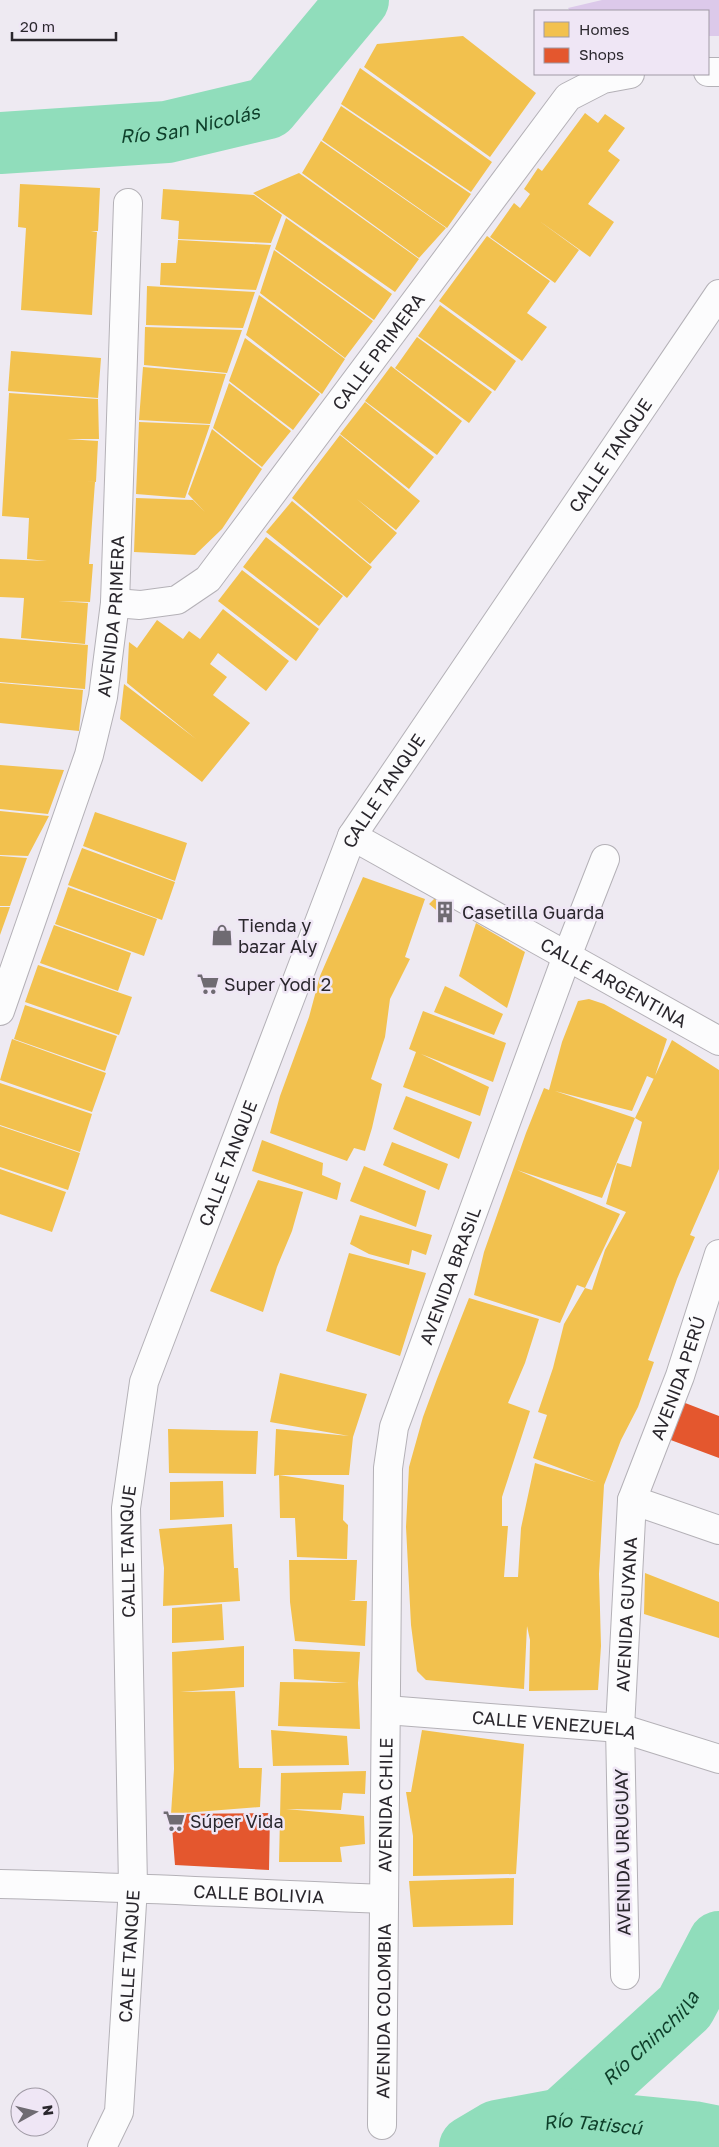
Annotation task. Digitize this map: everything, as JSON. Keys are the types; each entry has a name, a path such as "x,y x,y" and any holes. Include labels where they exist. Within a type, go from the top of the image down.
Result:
{"street":[{"name":"CALLE PRIMERA","path":"115,603 140,605 177,600 208,579 568,97 603,79 625,75"},
{"name":"AVENIDA PRIMERA","path":"0,1011 89,755 102,697 115,603 128,202"},
{"name":"CALLE TANQUE","path":"102,2147 119,2112 133,1887 126,1508 144,1382 352,836 719,294"},
{"name":"CALLE ARGENTINA","path":"352,836 719,1041"},
{"name":"AVENIDA BRASIL","path":"386,1710 388,1468 394,1427 567,956 605,858"},
{"name":"AVENIDA PERÚ","path":"632,1500 680,1376 719,1254"},
{"path":"632,1500 719,1530"},
{"name":"AVENIDA GUYANA","path":"620,1728 632,1500"},
{"name":"CALLE VENEZUELA","path":"386,1710 620,1728 719,1759"},
{"name":"AVENIDA CHILE","path":"384,1899 386,1710"},
{"name":"AVENIDA URUGUAY","path":"620,1728 625,1975"},
{"path":"0,1884 133,1887"},
{"name":"CALLE BOLIVIA","path":"133,1887 384,1899"},
{"name":"AVENIDA COLOMBIA","path":"382,2125 384,1899"}],"shaded area":[{"path":"602,0 719,0 719,36 709,36 709,10 569,10 568,8"}],"building: Homes":[{"path":"463,36 536,93 490,157 364,67 377,44"},
{"path":"360,68 492,162 471,192 341,104"},
{"path":"341,106 471,194 447,228 322,140"},
{"path":"585,113 598,123 605,114 625,128 608,151 620,160 588,204 614,222 590,257 538,220 579,250 555,283 490,237 514,203 520,208 530,194 524,189 538,168 542,171"},
{"path":"321,141 446,228 419,258 302,173"},
{"path":"299,173 419,259 395,292 253,193"},
{"path":"20,184 100,188 98,231 91,231 97,232 92,315 21,310 26,228 18,227"},
{"path":"163,189 254,195 282,215 271,243 178,239 179,221 161,219"},
{"path":"286,218 392,294 374,320 275,249"},
{"path":"487,236 550,281 527,313 547,327 522,361 439,301"},
{"path":"178,240 271,245 256,290 160,285 161,263 176,263"},
{"path":"274,250 373,321 345,358 260,293"},
{"path":"147,286 255,292 243,328 146,325"},
{"path":"259,295 345,359 322,394 246,335"},
{"path":"440,305 516,361 495,391 418,336"},
{"path":"145,327 242,330 227,373 144,365"},
{"path":"417,337 492,392 469,423 395,368"},
{"path":"245,338 320,394 293,430 229,381"},
{"path":"11,351 101,358 98,398 8,391"},
{"path":"391,366 462,421 437,455 365,401"},
{"path":"143,367 226,374 210,424 139,420"},
{"path":"229,383 291,431 262,467 213,428"},
{"path":"9,393 98,399 99,439 67,439 98,441 96,482 74,481 95,482 89,564 93,564 90,602 58,601 88,603 85,644 21,638 24,598 0,597 0,559 47,561 27,559 29,518 2,516"},
{"path":"365,402 434,457 409,489 340,434"},
{"path":"139,422 210,425 185,498 136,494"},
{"path":"212,429 262,469 222,529 195,555 134,552 136,498 193,500 205,512 188,494"},
{"path":"340,435 420,501 396,530 357,499 397,533 370,564 292,498"},
{"path":"292,501 372,567 347,598 266,532"},
{"path":"266,537 343,596 319,626 243,567"},
{"path":"242,570 319,629 296,661 218,601"},
{"path":"223,609 289,661 266,691 218,653 210,664 227,677 213,695 250,723 202,782 120,719 124,684 196,739 127,683 129,642 137,648 157,620 183,639 189,631 200,639"},
{"path":"0,638 88,645 85,689 0,682"},
{"path":"0,683 83,690 79,731 0,723"},
{"path":"0,765 64,770 48,814 0,809"},
{"path":"0,811 49,816 28,856 0,855"},
{"path":"95,812 187,843 175,881 83,846"},
{"path":"82,848 175,882 162,920 68,885"},
{"path":"0,856 27,858 10,906 0,906"},
{"path":"363,877 425,899 405,957 410,959 390,999 385,1037 371,1079 382,1084 372,1128 365,1151 354,1148 347,1161 270,1133 280,1096 309,1017 320,976"},
{"path":"68,887 157,919 144,956 55,924"},
{"name":"Casetilla Guarda","path":"439,894 458,903 447,919 429,904"},
{"path":"0,907 10,907 0,935"},
{"path":"476,923 525,952 507,1008 459,976"},
{"path":"54,925 131,953 118,991 40,963"},
{"path":"38,965 132,997 119,1035 25,1002"},
{"path":"445,986 503,1014 494,1035 434,1012"},
{"path":"589,999 604,1004 667,1039 655,1076 672,1040 719,1070 719,1169 690,1235 695,1237 677,1279 648,1360 654,1362 638,1407 621,1440 604,1485 599,1574 601,1646 598,1690 529,1691 530,1640 527,1626 524,1689 426,1680 417,1671 411,1625 406,1527 409,1467 423,1417 469,1298 539,1319 525,1363 508,1403 530,1411 502,1497 502,1526 508,1526 504,1577 518,1577 521,1528 535,1463 596,1482 533,1458 547,1415 538,1412 553,1368 564,1324 585,1288 577,1285 560,1323 474,1295 484,1252 526,1133 544,1088 549,1090 562,1042 578,1001","holes":["647,1076 654,1079 635,1118 555,1091 632,1111","635,1118 642,1122 631,1167 617,1163 606,1204 626,1212 605,1250 592,1290 585,1288 620,1214 517,1170 602,1198"]},
{"path":"25,1005 117,1036 105,1071 14,1039"},
{"path":"423,1011 506,1043 493,1082 421,1054 489,1087 480,1116 403,1087 416,1052 409,1049"},
{"path":"12,1039 106,1073 92,1112 0,1080"},
{"path":"0,1083 92,1114 80,1152 0,1125"},
{"path":"406,1096 472,1122 459,1159 393,1129"},
{"path":"0,1126 80,1153 68,1190 0,1167"},
{"path":"262,1140 323,1163 322,1175 341,1183 337,1200 252,1171"},
{"path":"392,1142 448,1164 439,1190 383,1165"},
{"path":"364,1166 426,1191 416,1227 350,1201"},
{"path":"0,1169 66,1192 52,1232 0,1214"},
{"path":"258,1180 303,1192 292,1231 277,1267 263,1312 210,1291"},
{"path":"360,1215 432,1235 426,1255 412,1250 409,1265 369,1254 350,1244"},
{"path":"349,1253 426,1273 400,1356 326,1331"},
{"path":"280,1373 367,1394 353,1437 349,1475 274,1476 276,1429 349,1436 270,1422"},
{"path":"168,1429 258,1431 256,1474 169,1473"},
{"path":"279,1475 344,1485 343,1520 348,1525 347,1559 297,1557 295,1518 280,1518"},
{"path":"223,1481 224,1517 170,1520 170,1482"},
{"path":"232,1524 234,1568 238,1568 240,1601 163,1606 164,1568 159,1529"},
{"path":"289,1560 357,1560 355,1600 349,1601 367,1601 365,1646 295,1641 290,1602"},
{"path":"645,1573 719,1602 719,1638 644,1614"},
{"path":"222,1604 224,1640 172,1643 172,1608"},
{"path":"244,1646 244,1687 180,1692 235,1691 239,1768 262,1768 260,1807 171,1814 174,1769 172,1652"},
{"path":"293,1649 360,1652 358,1683 360,1729 278,1726 280,1682 348,1683 294,1679"},
{"path":"271,1730 347,1736 349,1765 273,1766"},
{"path":"422,1730 524,1744 516,1874 413,1876 413,1836 406,1792 411,1792"},
{"path":"366,1771 365,1794 343,1793 341,1810 286,1809 364,1816 365,1844 340,1847 342,1862 279,1862 281,1773"},
{"path":"514,1878 513,1925 413,1927 409,1881"}],"building: Shops":[{"path":"680,1401 719,1416 719,1458 668,1439"},
{"path":"270,1813 269,1870 175,1865 171,1814"}],"waterway":[{"name":"Río San Nicolás","path":"0,143 167,132 268,108 358,0"},
{"name":"Río Chinchilla","path":"562,2119 685,2007 719,1942"},
{"name":"Río Tatiscú","path":"470,2147 497,2131 562,2119 693,2132 719,2137"}],"place":[{"name":"Casetilla Guarda","path":"445,912"},
{"name":"Tienda y bazar Aly","path":"222,935"},
{"name":"Super Yodi 2","path":"208,984"},
{"name":"Súper Vida","path":"174,1821"}]}
